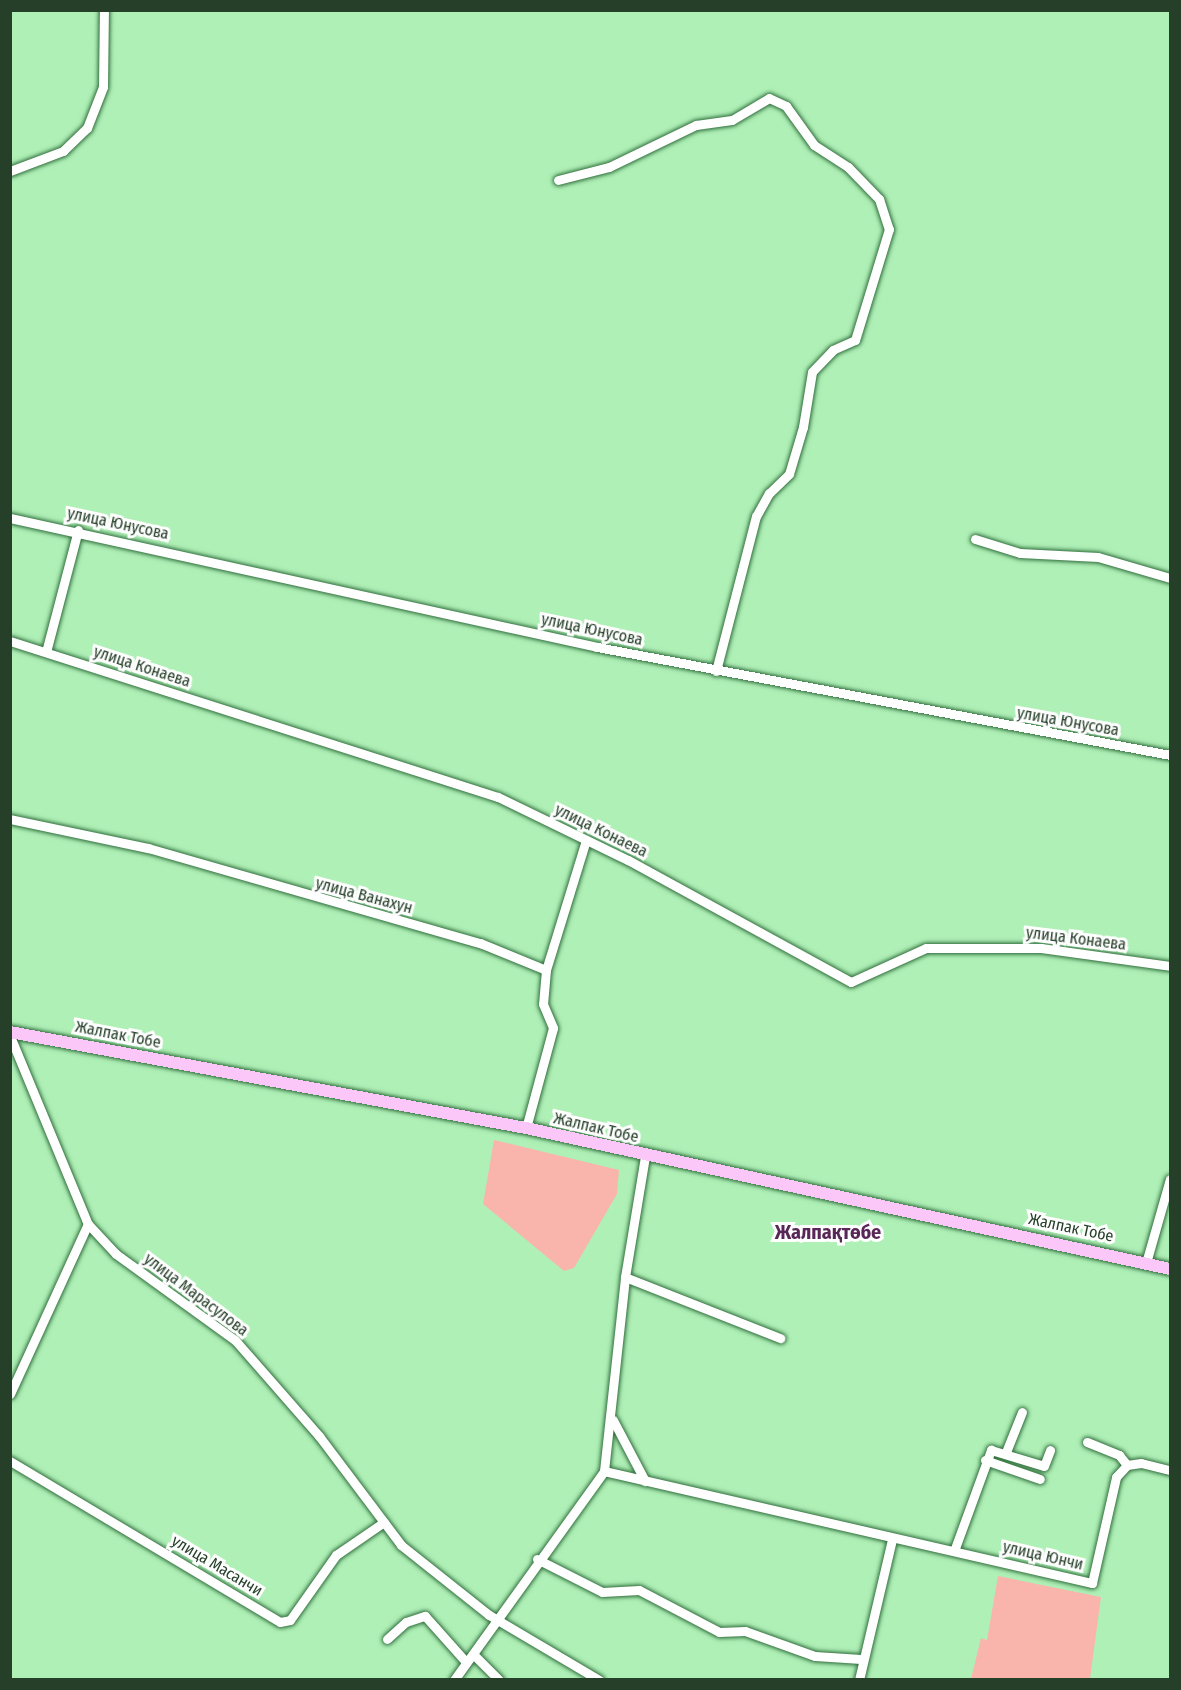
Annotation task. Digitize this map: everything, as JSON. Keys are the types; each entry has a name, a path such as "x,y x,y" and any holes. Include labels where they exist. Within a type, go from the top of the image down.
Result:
{"main road":[{"name":"Жалпак Тобе","path":"10,1034 526,1128 645,1156 1170,1269"}],"street":[{"path":"10,171 63,151 87,128 103,87 104,10"},
{"path":"558,180 609,167 696,125 732,120 769,98 786,106 814,145 848,167 879,199 886,219 889,229 855,340 833,350 812,372 803,427 789,474 769,493 756,516 717,670"},
{"name":"улица Юнусова","path":"10,518 78,530 717,670 1170,755"},
{"path":"46,652 78,530"},
{"path":"975,539 1020,553 1098,557 1170,578"},
{"name":"улица Конаева","path":"10,641 498,797 586,840 851,981 926,948 1041,948 1170,966"},
{"name":"улица Ванахун","path":"10,819 148,848 480,943 546,970"},
{"path":"526,1128 553,1028 543,1004 546,970 586,840"},
{"name":"улица Марасулова","path":"10,1034 88,1224 116,1254 235,1340 319,1436 401,1545 496,1619 599,1680"},
{"path":"454,1680 537,1560 604,1471 613,1420 625,1277 645,1156"},
{"path":"1146,1263 1170,1179"},
{"path":"10,1394 88,1224"},
{"path":"625,1277 780,1338"},
{"path":"1006,1452 1022,1412"},
{"path":"613,1420 645,1481"},
{"path":"1087,1442 1119,1455 1127,1466 1170,1470"},
{"path":"954,1551 985,1460 991,1450 1006,1452 1044,1466 1050,1450"},
{"path":"985,1460 1040,1479"},
{"name":"улица Масанчи","path":"10,1461 280,1622 290,1620 336,1555 384,1522"},
{"name":"улица Юнчи","path":"604,1471 892,1539 1092,1583 1116,1477 1127,1466"},
{"path":"862,1678 861,1659 892,1539"},
{"path":"537,1560 602,1592 639,1590 719,1632 745,1631 815,1656 861,1659"},
{"path":"387,1639 406,1622 425,1616 466,1662"},
{"path":"473,1654 499,1680"}],"shaded area":[{"path":"494,1140 619,1170 617,1194 574,1268 564,1271 483,1204"},
{"path":"998,1576 1101,1597 1090,1679 971,1679 981,1638 987,1640"}],"district":[{"name":"Жалпақтөбе","path":"828,1232"}]}
